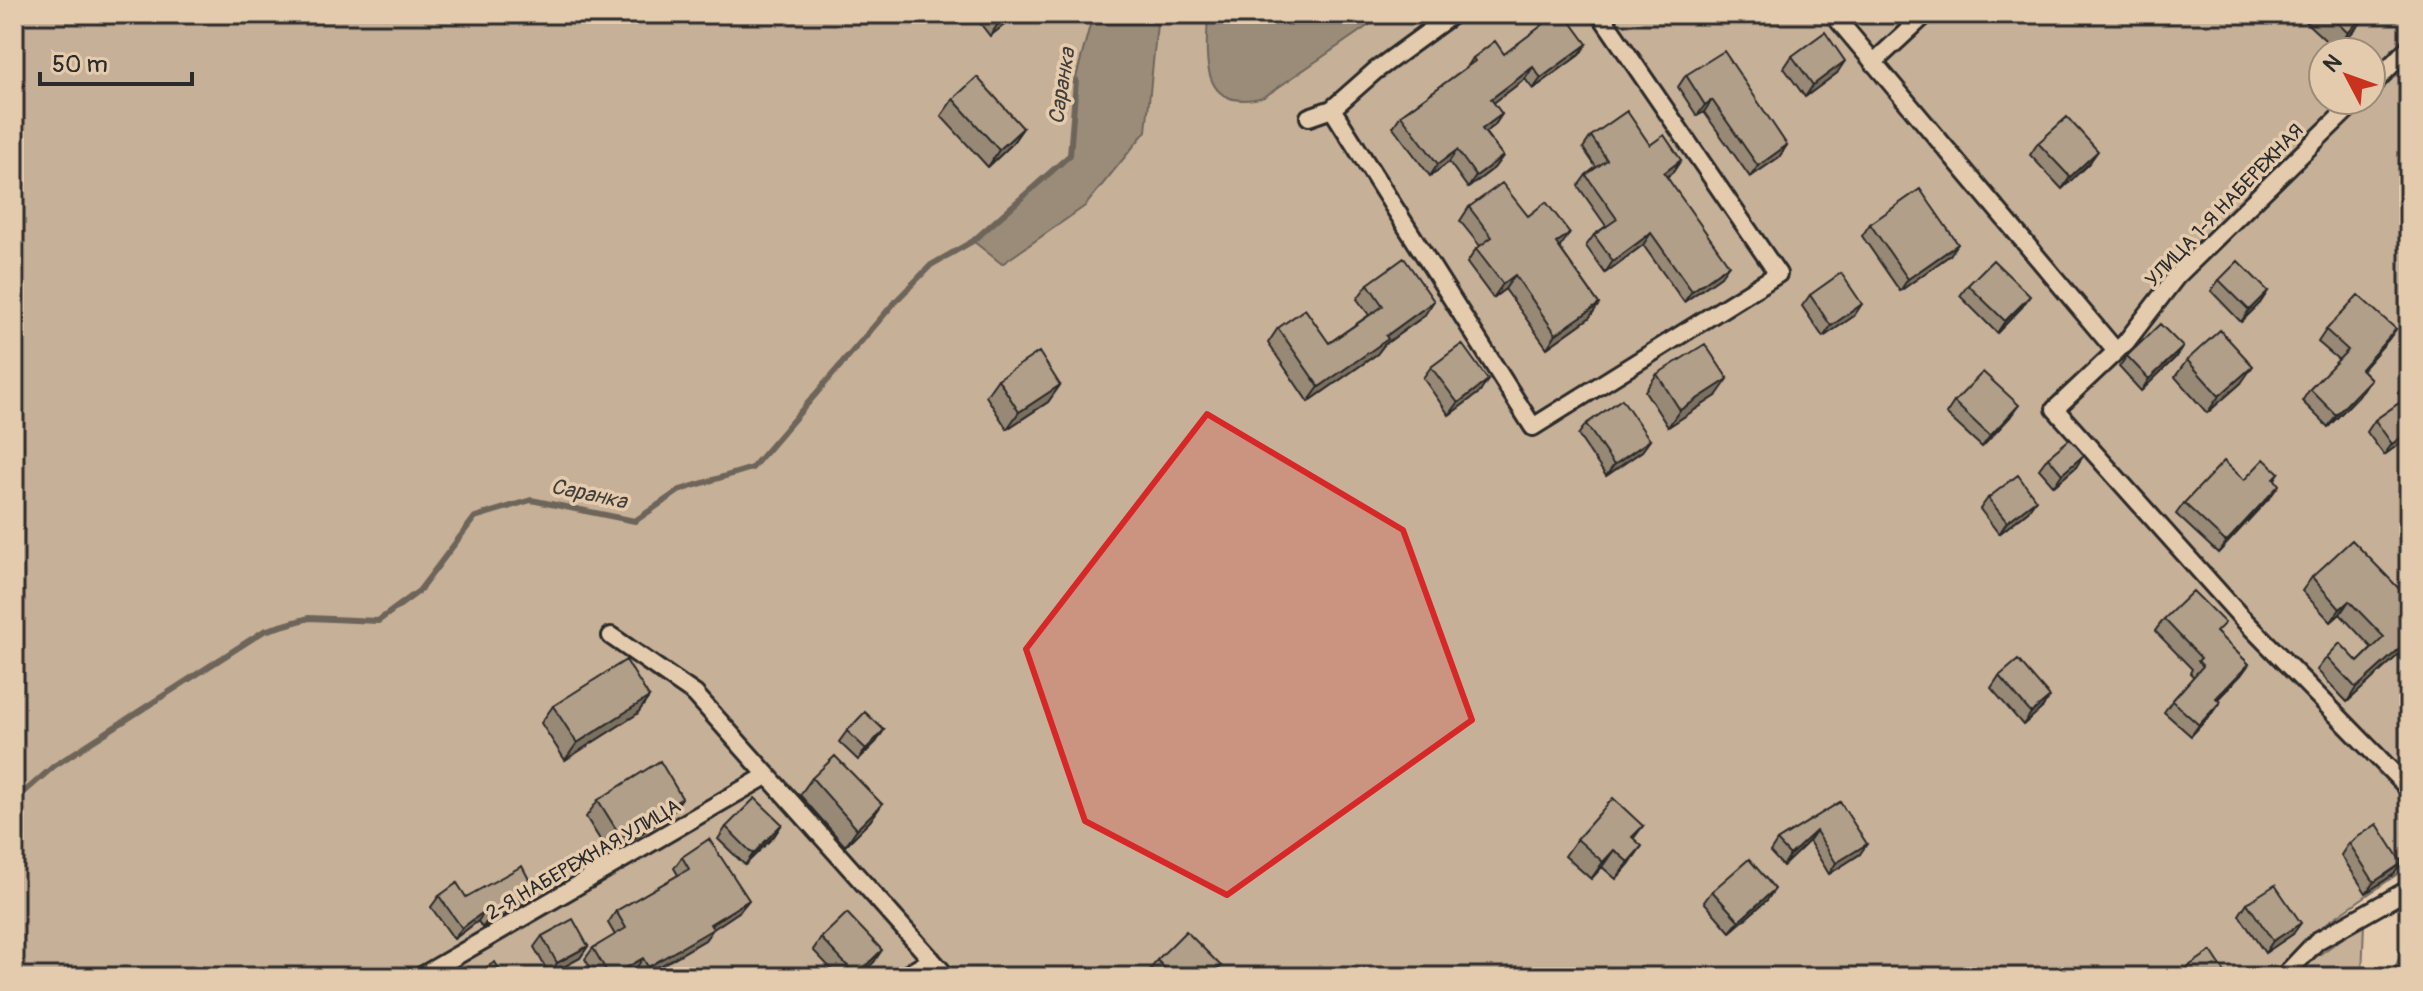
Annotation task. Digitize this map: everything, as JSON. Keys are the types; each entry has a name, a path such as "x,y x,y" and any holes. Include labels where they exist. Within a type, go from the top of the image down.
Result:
{"street":[{"path":"1309,117 1332,109 1375,71 1453,14"},
{"path":"1332,109 1533,427 1778,274 1600,14"},
{"path":"1833,14 2115,350"},
{"path":"1873,63 1926,14"},
{"path":"2387,70 2409,47"},
{"name":"УЛИЦА 1-Я НАБЕРЕЖНАЯ","path":"2341,116 2176,277 2126,342 2055,409 2242,618 2409,789"},
{"path":"611,636 695,694 947,977"},
{"name":"2-Я НАБЕРЕЖНАЯ УЛИЦА","path":"420,977 766,776"},
{"path":"2283,977 2317,941 2409,889"},
{"path":"903,977 932,960"}],"highlighted area":[{"path":"1207,414 1403,530 1472,720 1227,895 1085,821 1026,649"}],"shaded area":[{"path":"14,14 2409,14 2409,866 2327,923 2317,941 2283,977 947,977 932,960 903,977 14,977"},
{"path":"1093,14 1158,14 1146,131 1085,206 1002,264 973,241 1070,155 1074,85"},
{"path":"1208,14 1385,14 1264,97 1243,100 1228,97 1217,90 1211,78 1207,48"},
{"path":"2364,923 2362,977 2288,977"},
{"path":"2409,936 2409,977 2391,977"}],"building":[{"path":"990,14 1011,14 998,24"},
{"path":"1557,14 1565,14 1587,44 1541,78 1533,67 1491,99 1502,114 1482,129 1503,156 1476,176 1457,150 1438,164 1401,115 1475,61 1473,58 1495,41 1504,54"},
{"path":"2328,14 2365,14 2348,33"},
{"path":"1825,32 1845,61 1813,85 1792,56"},
{"path":"1724,51 1787,145 1758,166 1712,100 1705,105 1686,75"},
{"path":"977,77 1023,128 999,150 953,99"},
{"path":"1627,111 1650,145 1664,135 1681,160 1664,173 1729,265 1692,291 1651,233 1613,261 1594,235 1617,219 1586,175 1607,160 1591,136"},
{"path":"2067,117 2098,151 2070,177 2038,143"},
{"path":"1502,183 1528,216 1546,202 1570,233 1556,243 1599,304 1556,334 1515,275 1503,284 1476,249 1492,237 1469,207"},
{"path":"1920,189 1958,244 1908,279 1870,224"},
{"path":"1404,258 1434,301 1386,336 1388,339 1319,387 1278,328 1305,309 1329,343 1383,306 1368,284"},
{"path":"1993,260 2030,296 2005,321 1968,285"},
{"path":"2238,261 2268,291 2249,310 2219,280"},
{"path":"1841,273 1862,304 1831,326 1810,295"},
{"path":"2358,295 2396,329 2361,369 2371,379 2336,415 2310,389 2348,350 2326,330"},
{"path":"2160,324 2183,347 2149,379 2127,356"},
{"path":"2220,330 2253,366 2219,396 2187,360"},
{"path":"1462,344 1488,380 1458,403 1431,367"},
{"path":"1705,344 1728,379 1680,410 1657,374"},
{"path":"1039,352 1060,385 1019,412 998,379"},
{"path":"1983,372 2019,405 1990,436 1954,402"},
{"path":"2409,396 2409,431 2392,444 2375,420"},
{"path":"1622,399 1650,440 1614,465 1586,424"},
{"path":"2070,439 2084,455 2062,474 2048,457"},
{"path":"2264,459 2279,473 2274,478 2279,485 2226,542 2184,503 2224,461 2244,480"},
{"path":"2018,475 2036,500 2007,522 1988,498"},
{"path":"2352,540 2409,599 2409,640 2356,688 2327,657 2340,643 2358,662 2384,637 2349,601 2340,609 2312,577"},
{"path":"2193,591 2225,623 2216,632 2249,664 2216,698 2220,702 2199,725 2172,701 2203,666 2198,661 2201,658 2164,619"},
{"path":"626,660 649,697 577,743 553,706"},
{"path":"2018,660 2050,697 2031,713 1999,676"},
{"path":"865,712 884,730 866,749 847,731"},
{"path":"835,756 882,804 857,829 812,778"},
{"path":"660,761 682,798 621,837 598,800"},
{"path":"755,798 782,824 753,854 726,827"},
{"path":"1613,798 1643,826 1632,837 1642,846 1628,862 1614,850 1603,862 1577,839"},
{"path":"1840,802 1867,844 1836,863 1816,831 1790,855 1777,841"},
{"path":"2377,824 2402,863 2374,882 2349,843"},
{"path":"709,839 749,900 710,924 713,929 648,967 643,958 610,977 593,948 626,928 616,911 689,869 682,857"},
{"path":"1749,859 1775,889 1739,921 1712,891"},
{"path":"522,866 535,891 490,917 486,910 462,928 439,896 457,883 466,897"},
{"path":"2275,885 2301,923 2273,941 2247,903"},
{"path":"847,913 882,950 856,975 821,938"},
{"path":"573,919 588,946 557,963 542,936"},
{"path":"1186,931 1221,966 1210,977 1173,977 1157,960"},
{"path":"2211,951 2228,977 2181,977 2186,974 2183,970"},
{"path":"495,962 504,977 470,977"},
{"path":"547,969 551,977 533,977"}],"waterway":[{"name":"Саранка","path":"14,801 54,766 264,631 309,618 378,621 419,591 475,517 531,500 635,521 680,490 752,468 895,302 931,265 973,241 1070,155 1076,80"}]}
